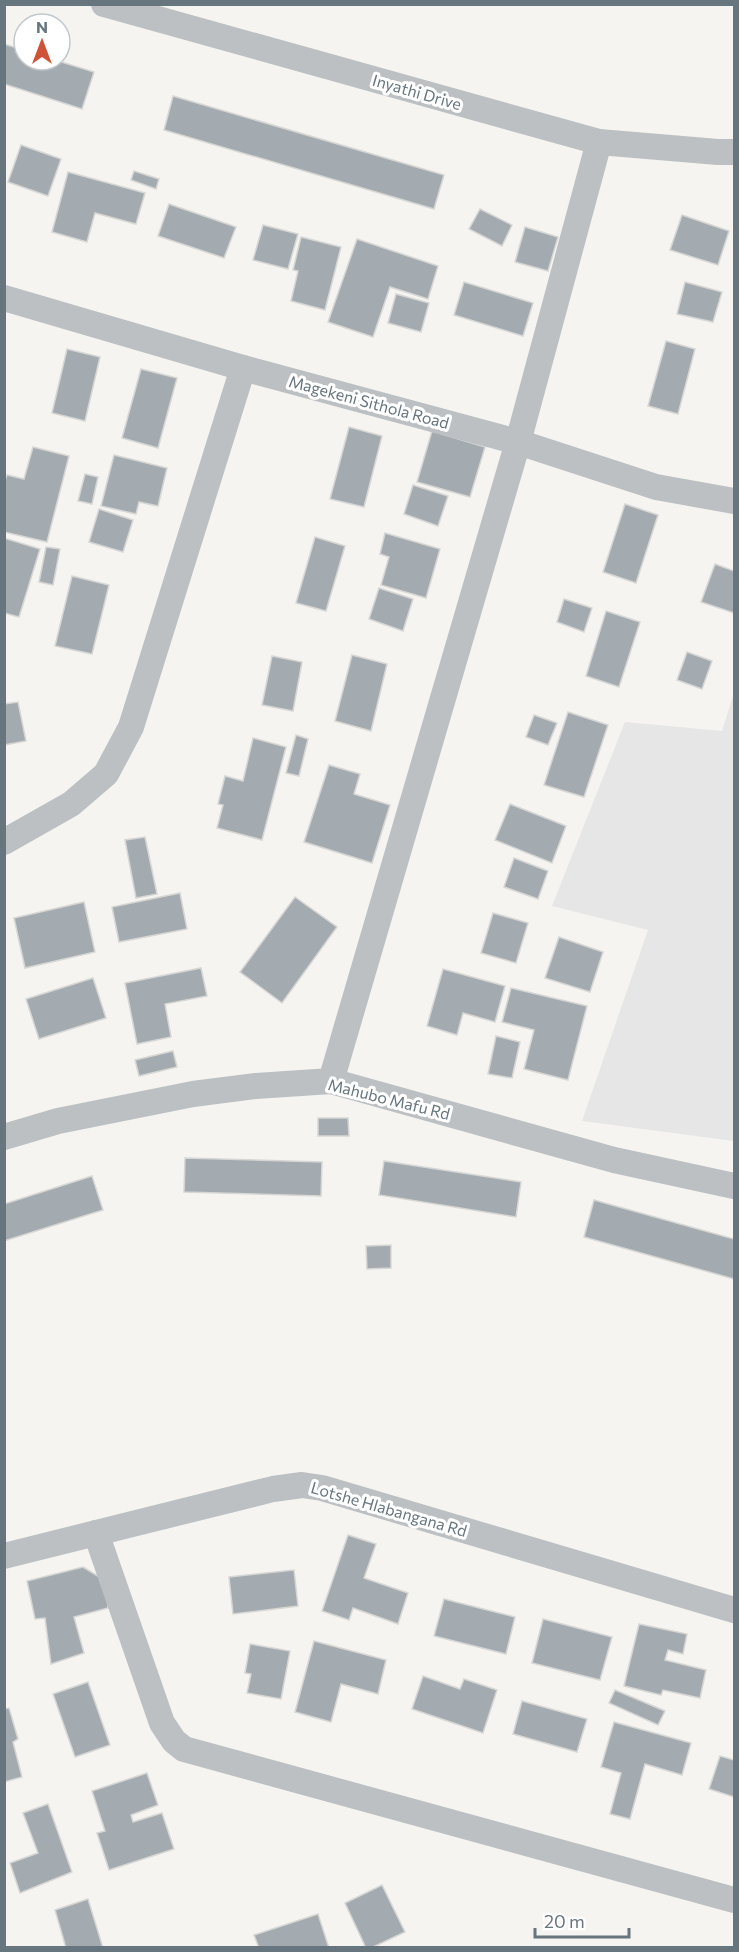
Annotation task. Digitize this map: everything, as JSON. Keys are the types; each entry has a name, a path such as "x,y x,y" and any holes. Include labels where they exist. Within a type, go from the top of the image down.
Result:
{"street":[{"name":"Inyathi Drive","path":"104,4 599,142 735,152"},
{"path":"332,1081 518,442 599,142"},
{"name":"Magekeni Sithola Road","path":"4,298 243,368 518,442 656,487 735,501"},
{"path":"4,842 71,804 106,774 131,727 243,368"},
{"name":"Mahubo Mafu Rd","path":"4,1137 58,1121 193,1094 256,1086 332,1081 614,1160 735,1186"},
{"name":"Lotshe Hlabangana Rd","path":"4,1556 273,1489 302,1485 334,1491 735,1610"},
{"path":"96,1533 162,1723 174,1741 184,1749 735,1900"}],"shaded area":[{"path":"734,693 734,1141 582,1121 648,930 552,906 625,722 722,731"}],"building":[{"path":"4,44 12,46 12,72 72,72 72,65 94,72 82,109 4,84"},
{"path":"173,96 444,175 434,209 164,130"},
{"path":"21,145 61,159 48,196 8,182"},
{"path":"134,171 159,179 156,189 131,180"},
{"path":"68,172 145,193 136,224 95,213 87,242 52,232"},
{"path":"169,204 236,227 224,258 158,236"},
{"path":"480,209 512,225 502,246 469,229"},
{"path":"682,215 729,231 718,265 670,250"},
{"path":"263,225 298,234 288,269 253,260"},
{"path":"525,227 558,237 548,271 515,262"},
{"path":"301,237 341,247 325,310 291,301 298,271 293,270"},
{"path":"357,239 438,266 428,299 390,287 373,337 328,322"},
{"path":"464,282 533,303 523,336 454,315"},
{"path":"685,282 722,292 713,322 677,314"},
{"path":"396,294 429,303 421,332 388,323"},
{"path":"666,341 695,349 678,414 648,406"},
{"path":"67,349 100,357 85,421 52,413"},
{"path":"141,369 177,378 158,448 122,438"},
{"path":"349,427 382,436 364,507 330,499"},
{"path":"432,431 485,447 470,497 417,482"},
{"path":"33,447 69,456 47,542 4,532 4,483 7,475 24,479"},
{"path":"114,455 167,468 158,506 139,502 136,514 101,506"},
{"path":"85,474 98,477 92,504 78,501"},
{"path":"413,485 448,496 438,526 404,514"},
{"path":"625,504 658,515 636,583 603,572"},
{"path":"99,509 133,520 123,552 89,542"},
{"path":"385,533 440,549 426,598 381,585 389,557 380,554"},
{"path":"315,537 345,546 326,611 296,603"},
{"path":"4,538 40,549 19,617 4,613"},
{"path":"46,547 60,549 53,585 39,582"},
{"path":"715,564 734,571 734,613 701,602"},
{"path":"72,576 109,585 92,654 55,646"},
{"path":"379,588 413,599 403,631 369,619"},
{"path":"564,599 592,608 584,632 557,622"},
{"path":"606,611 640,622 619,687 586,676"},
{"path":"687,652 712,661 702,689 677,680"},
{"path":"352,655 387,664 371,731 335,721"},
{"path":"272,656 302,662 293,711 262,705"},
{"path":"18,702 26,741 4,745 4,704"},
{"path":"568,712 608,725 584,797 544,785"},
{"path":"534,715 557,723 548,745 526,737"},
{"path":"296,735 308,739 299,776 286,773"},
{"path":"253,738 286,747 262,840 217,828 223,805 218,804 225,776 243,781"},
{"path":"329,765 360,774 354,794 390,805 372,863 304,842"},
{"path":"510,804 566,826 552,863 495,840"},
{"path":"145,837 157,894 136,898 125,840"},
{"path":"514,858 548,871 538,899 504,887"},
{"path":"180,893 187,929 119,942 112,907"},
{"path":"295,897 337,927 282,1003 240,972"},
{"path":"84,902 95,952 25,968 14,918"},
{"path":"493,913 528,923 516,963 481,953"},
{"path":"559,937 603,952 590,992 545,978"},
{"path":"201,968 207,996 165,1004 171,1037 137,1044 125,983"},
{"path":"443,969 505,986 495,1022 463,1013 457,1035 427,1026"},
{"path":"93,978 106,1018 39,1039 26,999"},
{"path":"511,988 587,1006 568,1080 524,1069 534,1030 502,1022"},
{"path":"496,1036 520,1042 512,1078 488,1074"},
{"path":"173,1051 177,1067 139,1076 135,1060"},
{"path":"318,1118 348,1118 349,1136 318,1136"},
{"path":"185,1158 322,1162 321,1196 184,1192"},
{"path":"384,1161 521,1182 516,1217 379,1195"},
{"path":"92,1176 103,1210 4,1241 4,1204"},
{"path":"594,1200 734,1239 734,1279 584,1237"},
{"path":"391,1245 391,1268 367,1269 366,1246"},
{"path":"348,1535 376,1544 364,1578 408,1593 398,1624 353,1608 349,1620 322,1611"},
{"path":"83,1567 106,1581 108,1608 74,1617 84,1653 51,1664 45,1618 35,1619 27,1581"},
{"path":"294,1570 298,1606 233,1614 229,1577"},
{"path":"444,1599 515,1617 506,1654 434,1636"},
{"path":"543,1619 612,1637 600,1680 532,1663"},
{"path":"639,1624 687,1634 683,1654 668,1650 665,1660 706,1670 700,1698 663,1690 661,1695 624,1686"},
{"path":"314,1641 386,1660 378,1694 341,1684 331,1722 295,1712"},
{"path":"250,1644 290,1651 281,1699 247,1693 251,1674 245,1673"},
{"path":"423,1676 460,1689 464,1679 497,1690 483,1733 412,1709"},
{"path":"88,1682 110,1745 75,1757 53,1694"},
{"path":"615,1690 665,1711 658,1725 609,1703"},
{"path":"522,1701 587,1719 577,1752 513,1734"},
{"path":"9,1708 18,1739 13,1742 22,1777 4,1782 4,1709"},
{"path":"614,1722 691,1743 682,1775 645,1764 630,1819 610,1814 621,1773 601,1767"},
{"path":"720,1756 734,1760 734,1797 709,1789"},
{"path":"147,1773 158,1805 131,1815 133,1822 162,1813 174,1849 109,1870 97,1833 105,1831 92,1791"},
{"path":"48,1804 72,1872 20,1893 10,1863 38,1853 23,1813"},
{"path":"382,1885 405,1932 371,1948 366,1948 345,1903"},
{"path":"88,1899 103,1948 66,1948 55,1910"},
{"path":"318,1914 329,1948 259,1948 254,1935"}]}
